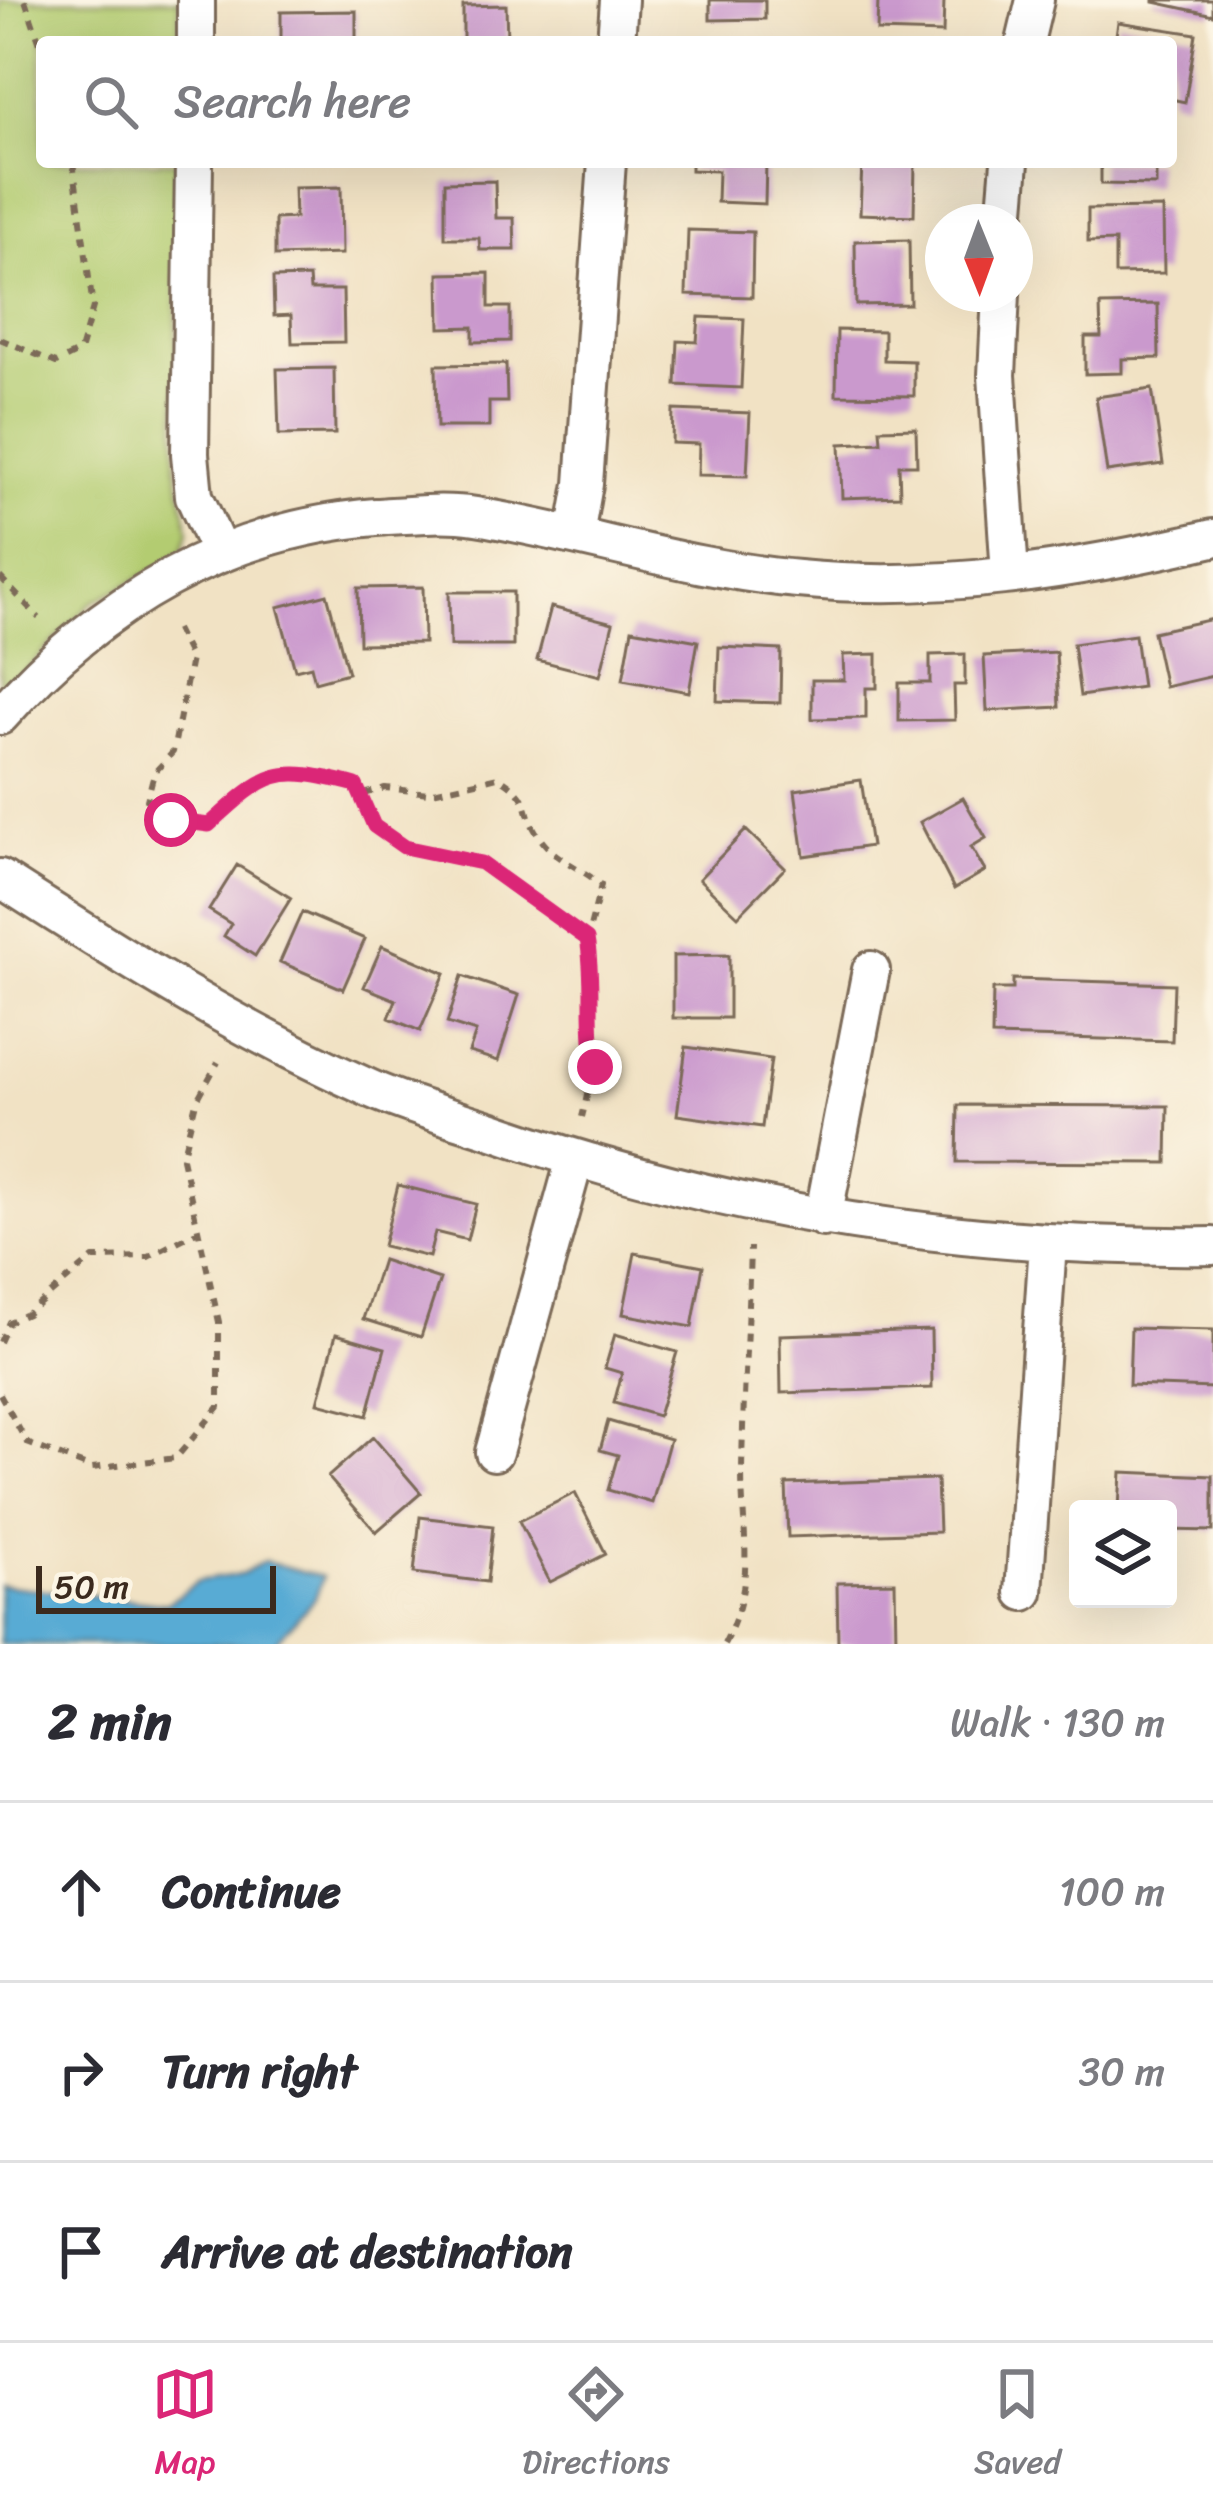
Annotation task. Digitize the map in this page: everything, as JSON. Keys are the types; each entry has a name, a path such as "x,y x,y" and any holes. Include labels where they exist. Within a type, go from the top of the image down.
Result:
{"street":[{"path":"196,0 196,36"},
{"path":"616,36 619,0"},
{"path":"1026,36 1035,0"},
{"path":"194,168 190,454 194,496 220,553"},
{"path":"575,536 584,484 608,168"},
{"path":"1006,204 1010,168"},
{"path":"1000,312 997,375 1010,575"},
{"path":"0,716 45,664 176,570 276,532 407,515 470,515 713,569 803,580 939,582 1084,568 1213,538"},
{"path":"0,878 182,995 373,1090 574,1160 738,1203 900,1232 1048,1244 1213,1246"},
{"path":"823,1218 871,970"},
{"path":"494,1452 574,1160"},
{"path":"1024,1592 1048,1244"}],"path":[{"path":"25,0 37,36"},
{"path":"0,339 56,363 80,351 93,307 74,168"},
{"path":"0,577 39,618"},
{"path":"176,629 191,659 173,752 154,773 147,800 171,820 209,825 257,780 284,773 356,785 364,794 374,826 404,847 481,863 587,939"},
{"path":"364,794 385,788 430,793 498,777 522,792 538,837 562,860 602,884 587,939 594,980 589,1034 595,1067 582,1117"},
{"path":"0,1394 27,1443 92,1468 176,1458 219,1406 219,1322 182,1158 196,1102 218,1062"},
{"path":"0,1342 9,1322 27,1315 93,1258 148,1258 200,1230"},
{"path":"724,1644 737,1618 748,1573 742,1475 750,1247"}],"green space":[{"path":"0,0 179,0 179,36 36,36 36,168 176,168 176,466 189,531 183,549 162,566 91,603 0,696"}],"water":[{"path":"264,1561 323,1577 315,1598 274,1644 0,1644 0,1585 166,1604 198,1581 243,1574"}],"building":[{"path":"710,0 765,0 765,19 710,20"},
{"path":"878,0 944,0 943,33 877,31"},
{"path":"1213,0 1213,15 1154,2"},
{"path":"506,5 507,36 463,36 463,6"},
{"path":"356,11 356,36 281,36 281,12"},
{"path":"1118,22 1196,34 1185,102 1177,100 1177,36 1116,36"},
{"path":"766,168 765,204 717,202 718,171 691,170"},
{"path":"862,168 915,168 914,216 860,214"},
{"path":"1101,168 1156,168 1156,185 1101,184"},
{"path":"495,181 496,218 514,218 515,250 480,250 479,238 445,238 445,182"},
{"path":"341,187 342,254 275,256 275,219 295,218 294,188"},
{"path":"1163,208 1164,273 1115,274 1115,241 1088,242 1088,209"},
{"path":"688,230 753,232 752,297 686,295"},
{"path":"909,240 910,304 856,305 855,241"},
{"path":"489,273 489,307 510,307 510,341 473,342 473,327 440,328 439,274"},
{"path":"309,277 310,290 343,290 344,342 292,343 291,315 274,316 273,278"},
{"path":"1158,304 1159,358 1122,359 1122,373 1085,374 1085,337 1101,337 1100,305"},
{"path":"699,317 744,319 741,388 676,385 678,341 697,342"},
{"path":"837,330 884,331 884,360 914,361 914,396 836,395"},
{"path":"506,364 507,402 489,402 489,427 437,427 436,365"},
{"path":"334,368 335,434 279,435 277,369"},
{"path":"1152,389 1163,464 1107,472 1096,397"},
{"path":"673,410 750,413 747,476 698,475 699,444 672,443"},
{"path":"916,428 917,465 899,465 900,496 842,498 840,444 881,442 880,429"},
{"path":"423,587 424,643 359,644 358,588"},
{"path":"449,592 513,592 513,646 450,646"},
{"path":"327,594 348,673 315,682 311,666 295,670 278,607"},
{"path":"551,607 613,623 600,676 537,660"},
{"path":"1213,619 1213,676 1165,687 1153,632"},
{"path":"632,629 698,641 689,692 623,680"},
{"path":"1135,635 1142,687 1080,696 1073,644"},
{"path":"719,647 781,650 780,703 717,701"},
{"path":"1056,652 1059,707 987,711 984,656"},
{"path":"877,654 877,688 866,688 866,718 812,719 812,680 844,680 843,655"},
{"path":"965,654 965,685 954,685 955,720 899,721 899,683 930,683 930,655"},
{"path":"861,780 871,846 804,856 795,790"},
{"path":"963,798 986,838 971,847 985,871 954,889 920,822"},
{"path":"746,830 785,868 738,916 699,879"},
{"path":"237,865 291,898 255,956 224,936 231,924 209,910"},
{"path":"302,912 365,939 343,989 280,962"},
{"path":"382,946 445,973 420,1031 389,1018 396,1000 364,987"},
{"path":"729,955 729,1018 673,1018 673,956"},
{"path":"462,976 519,995 498,1061 469,1052 476,1032 447,1023"},
{"path":"1013,979 1174,984 1172,1041 992,1036 993,989 1013,989"},
{"path":"686,1047 771,1059 762,1127 677,1115"},
{"path":"958,1105 1168,1106 1167,1163 957,1162"},
{"path":"398,1185 476,1204 467,1240 435,1232 429,1257 383,1246"},
{"path":"635,1253 703,1266 692,1327 623,1314"},
{"path":"382,1260 440,1279 421,1337 363,1319"},
{"path":"1131,1328 1213,1330 1213,1388 1129,1385"},
{"path":"931,1330 932,1388 781,1393 780,1335"},
{"path":"336,1334 385,1348 367,1416 318,1403"},
{"path":"615,1334 677,1352 658,1416 614,1403 622,1373 605,1368"},
{"path":"608,1421 670,1439 652,1503 608,1490 618,1455 600,1450"},
{"path":"373,1437 421,1493 376,1532 328,1477"},
{"path":"1121,1472 1213,1476 1213,1531 1177,1530 1177,1500 1119,1500"},
{"path":"937,1479 939,1532 788,1537 786,1484"},
{"path":"575,1493 606,1554 550,1582 519,1521"},
{"path":"420,1517 493,1526 487,1582 414,1573"},
{"path":"895,1582 896,1644 838,1644 837,1583"}],"route":[{"path":"171,820 209,825 257,780 284,773 356,785 364,794 374,826 404,847 458,854 481,863 587,939 594,980 589,1034 595,1067"}]}
